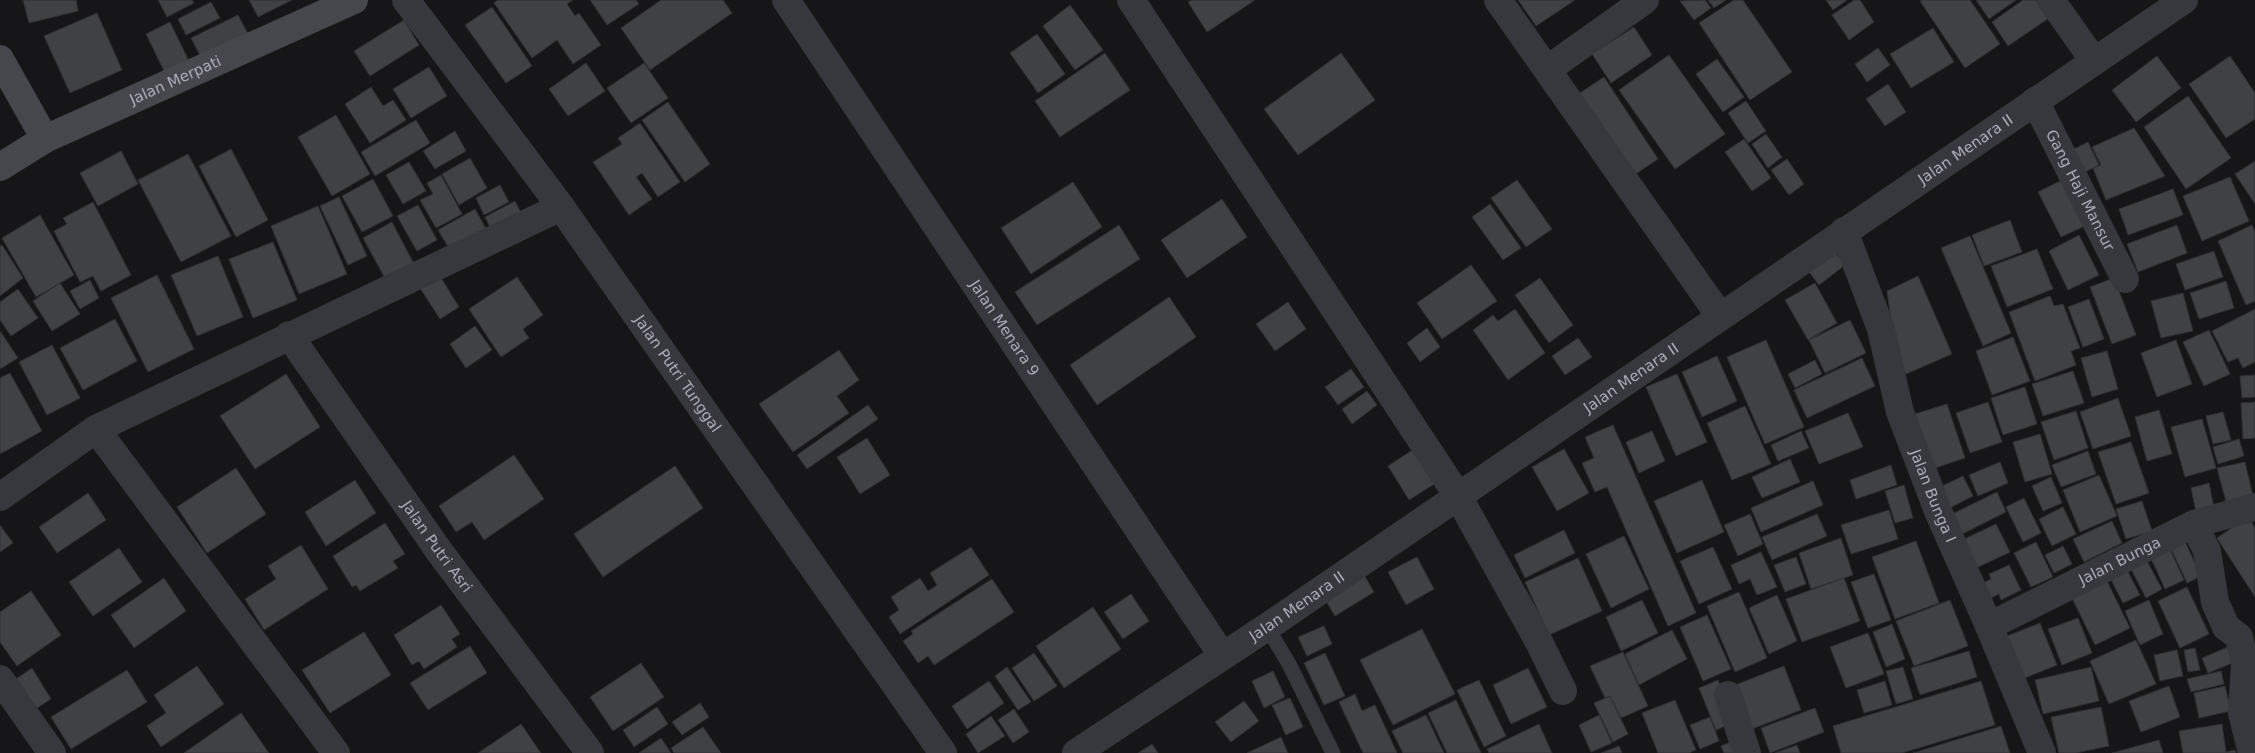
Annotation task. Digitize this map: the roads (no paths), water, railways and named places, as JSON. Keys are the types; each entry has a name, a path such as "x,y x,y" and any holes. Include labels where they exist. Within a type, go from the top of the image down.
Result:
{"street":[{"name":"Jalan Merpati","path":"0,167 45,139 354,0"},
{"name":"Jalan Putri Tunggal","path":"406,0 561,207 942,753"},
{"name":"Jalan Menara 9","path":"786,0 1222,655"},
{"path":"1131,0 1458,496 1564,691"},
{"path":"1498,0 1720,316"},
{"path":"1548,69 1645,0"},
{"path":"2051,0 2094,62"},
{"name":"Jalan Menara II","path":"1076,753 1267,627 2184,0"},
{"path":"0,59 45,139"},
{"name":"Gang Haji Mansur","path":"2035,101 2125,279"},
{"path":"0,497 96,429 289,335 561,207"},
{"name":"Jalan Bunga I","path":"1844,231 1881,329 1900,412 1938,511 2042,753"},
{"name":"Jalan Putri Asri","path":"289,335 439,551 585,751"},
{"path":"96,429 336,753"},
{"name":"Jalan Bunga","path":"1989,626 2194,524 2255,507"},
{"path":"2194,524 2207,551 2215,602 2226,627 2239,637 2245,663 2242,713 2252,753"},
{"path":"0,679 52,753"},
{"path":"1728,695 1747,753"}],"lane":[{"path":"1267,627 1290,664 1333,753"}]}
